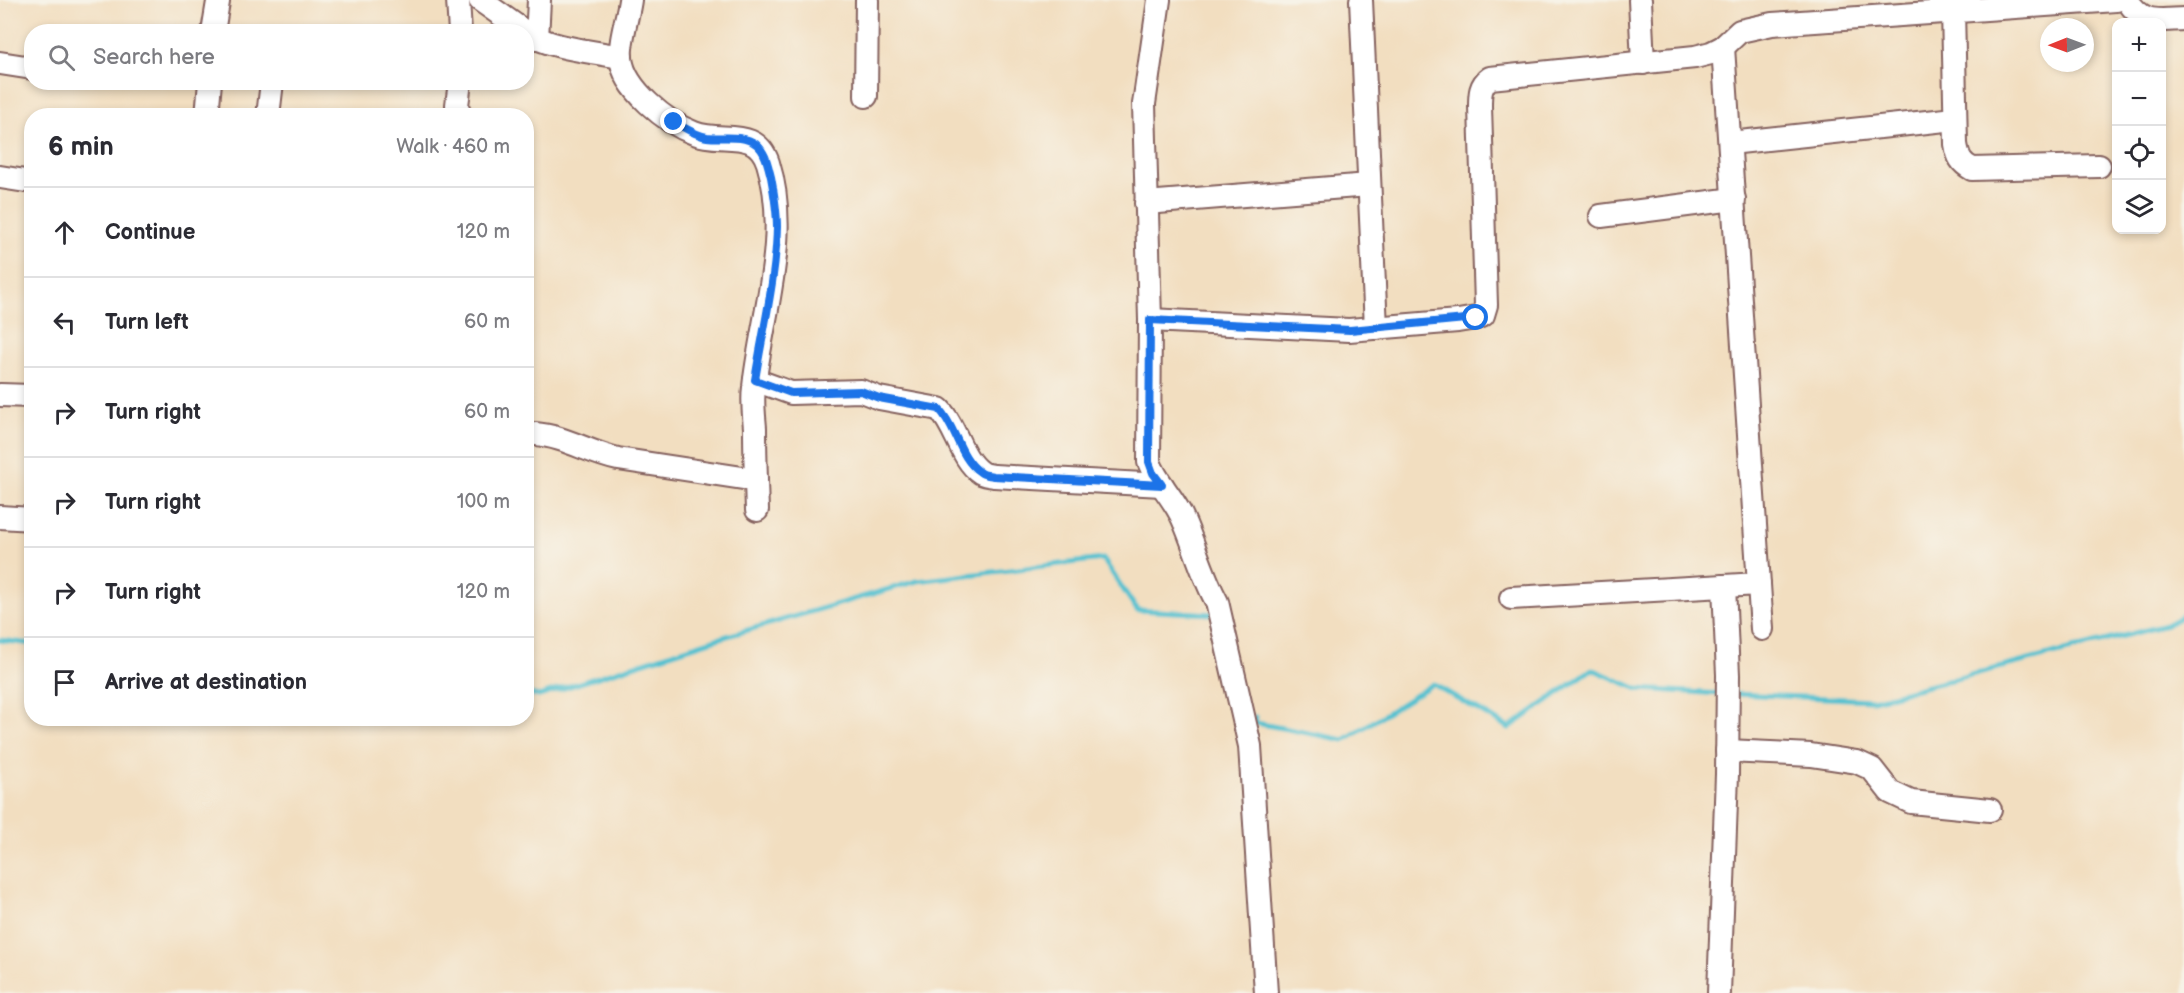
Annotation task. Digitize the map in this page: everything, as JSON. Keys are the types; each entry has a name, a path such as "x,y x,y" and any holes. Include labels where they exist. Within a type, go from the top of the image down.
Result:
{"street":[{"path":"458,0 460,24"},
{"path":"480,0 515,24"},
{"path":"533,24 539,0"},
{"path":"630,0 621,57 626,77 633,87 657,109 694,133 706,137 746,139 757,145 768,164 776,203 777,227 771,288 755,380 757,510"},
{"path":"866,96 867,0"},
{"path":"1159,0 1144,104 1150,320 1149,462 1153,473 1183,518 1219,613 1250,746 1266,993"},
{"path":"1360,0 1376,328"},
{"path":"1640,0 1642,63"},
{"path":"1150,320 1350,330 1458,321 1483,315 1486,305 1480,106 1484,82 1490,78 1695,57 1723,47 1740,31 1842,9 1953,10 2116,0"},
{"path":"2127,0 2137,14 2146,19 2184,19"},
{"path":"214,24 218,2"},
{"path":"1953,10 1955,119 1958,156 1964,164 1972,169 2099,166"},
{"path":"534,35 567,47 621,57"},
{"path":"1723,47 1762,629"},
{"path":"0,63 24,67"},
{"path":"208,108 209,90"},
{"path":"269,108 271,90"},
{"path":"458,108 459,90"},
{"path":"1730,143 1955,119"},
{"path":"0,177 24,181"},
{"path":"1146,203 1369,185"},
{"path":"1601,216 1734,199"},
{"path":"755,380 791,393 861,391 879,398 939,409 945,415 972,464 981,473 993,476 1162,485"},
{"path":"0,395 24,396"},
{"path":"535,434 556,437 599,455 618,459 756,480"},
{"path":"0,518 24,519"},
{"path":"1511,598 1759,584"},
{"path":"1719,993 1728,700 1724,586"},
{"path":"1727,751 1811,755 1857,762 1872,769 1890,792 1911,802 1990,810"}],"waterway":[{"path":"534,695 539,696 710,641 917,581 1103,559 1137,610 1214,614"},
{"path":"1734,694 1873,700 2166,625 2184,615"},
{"path":"0,640 24,643"},
{"path":"1255,717 1256,723 1344,740 1433,684 1509,728 1592,669 1638,689 1722,694"}],"route":[{"path":"674,122 706,137 746,139 757,145 768,164 776,203 777,227 771,288 755,380 791,393 861,391 879,398 939,409 945,415 972,464 981,473 993,476 1162,485 1153,473 1149,462 1150,320 1350,330 1476,318"}]}
